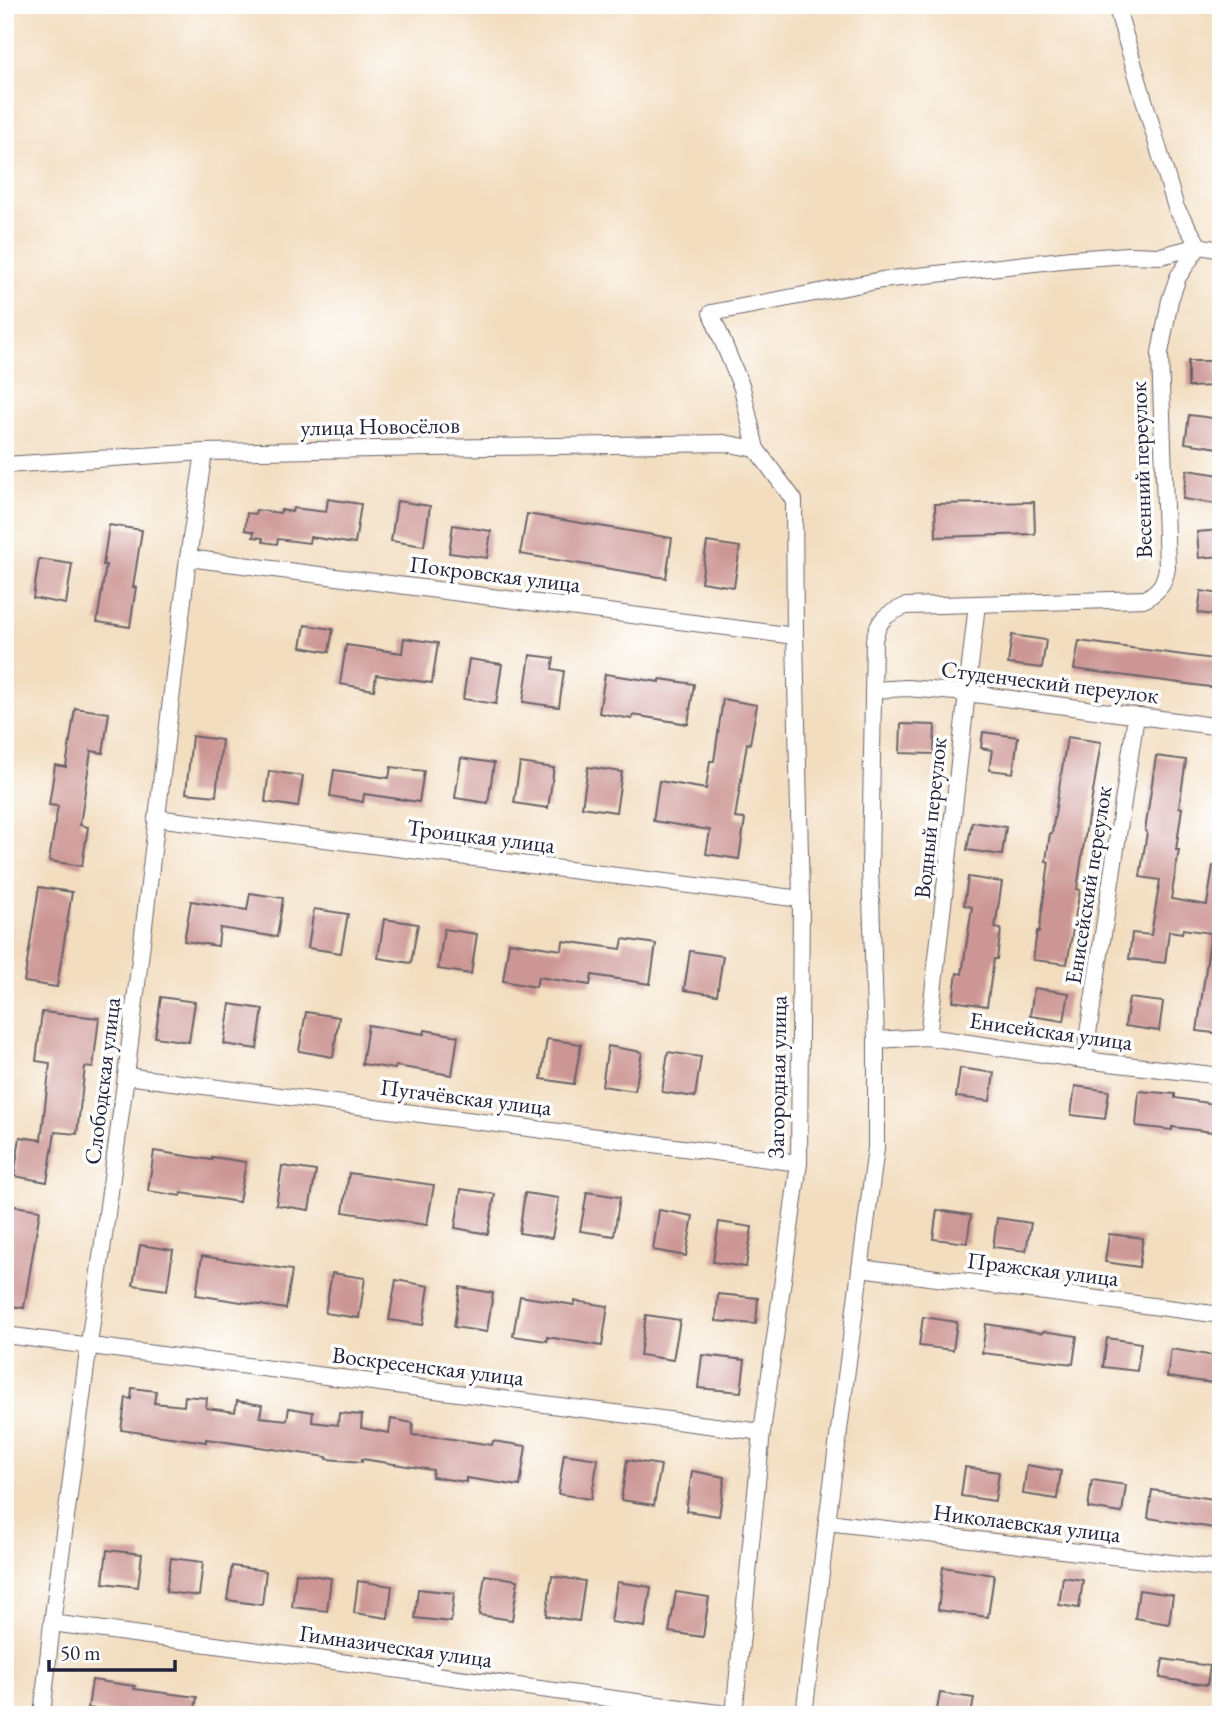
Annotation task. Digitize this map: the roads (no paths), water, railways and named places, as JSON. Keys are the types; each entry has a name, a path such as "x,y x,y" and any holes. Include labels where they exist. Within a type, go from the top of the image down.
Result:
{"street":[{"path":"1115,5 1176,208 1199,246"},
{"path":"756,449 742,388 711,313 882,280 1071,259 1161,256 1199,246 1221,250"},
{"name":"Весенний переулок","path":"873,690 874,640 877,627 887,614 906,606 1146,599 1160,589 1167,568 1160,353 1170,300 1178,277 1199,246"},
{"name":"улица Новосёлов","path":"5,465 204,452 724,443 756,449"},
{"name":"Загородная улица","path":"734,1715 762,1432 799,1163 801,899 794,500 756,449"},
{"name":"Слободская улица","path":"42,1715 126,1076 188,558 204,452"},
{"name":"Покровская улица","path":"188,558 795,636"},
{"name":"Водный переулок","path":"928,1037 977,604"},
{"name":"Студенческий переулок","path":"873,690 907,688 967,693 1221,727"},
{"path":"804,1715 876,1148 876,1040 870,869 873,690"},
{"name":"Енисейский переулок","path":"1084,1060 1136,716"},
{"name":"Троицкая улица","path":"156,818 801,899"},
{"name":"Енисейская улица","path":"876,1040 928,1037 1084,1060 1221,1076"},
{"name":"Пугачёвская улица","path":"126,1076 799,1163"},
{"name":"Пражская улица","path":"860,1268 1221,1315"},
{"name":"Воскресенская улица","path":"5,1335 762,1432"},
{"name":"Николаевская улица","path":"827,1521 1221,1569"},
{"name":"Гимназическая улица","path":"52,1623 734,1715"}]}
